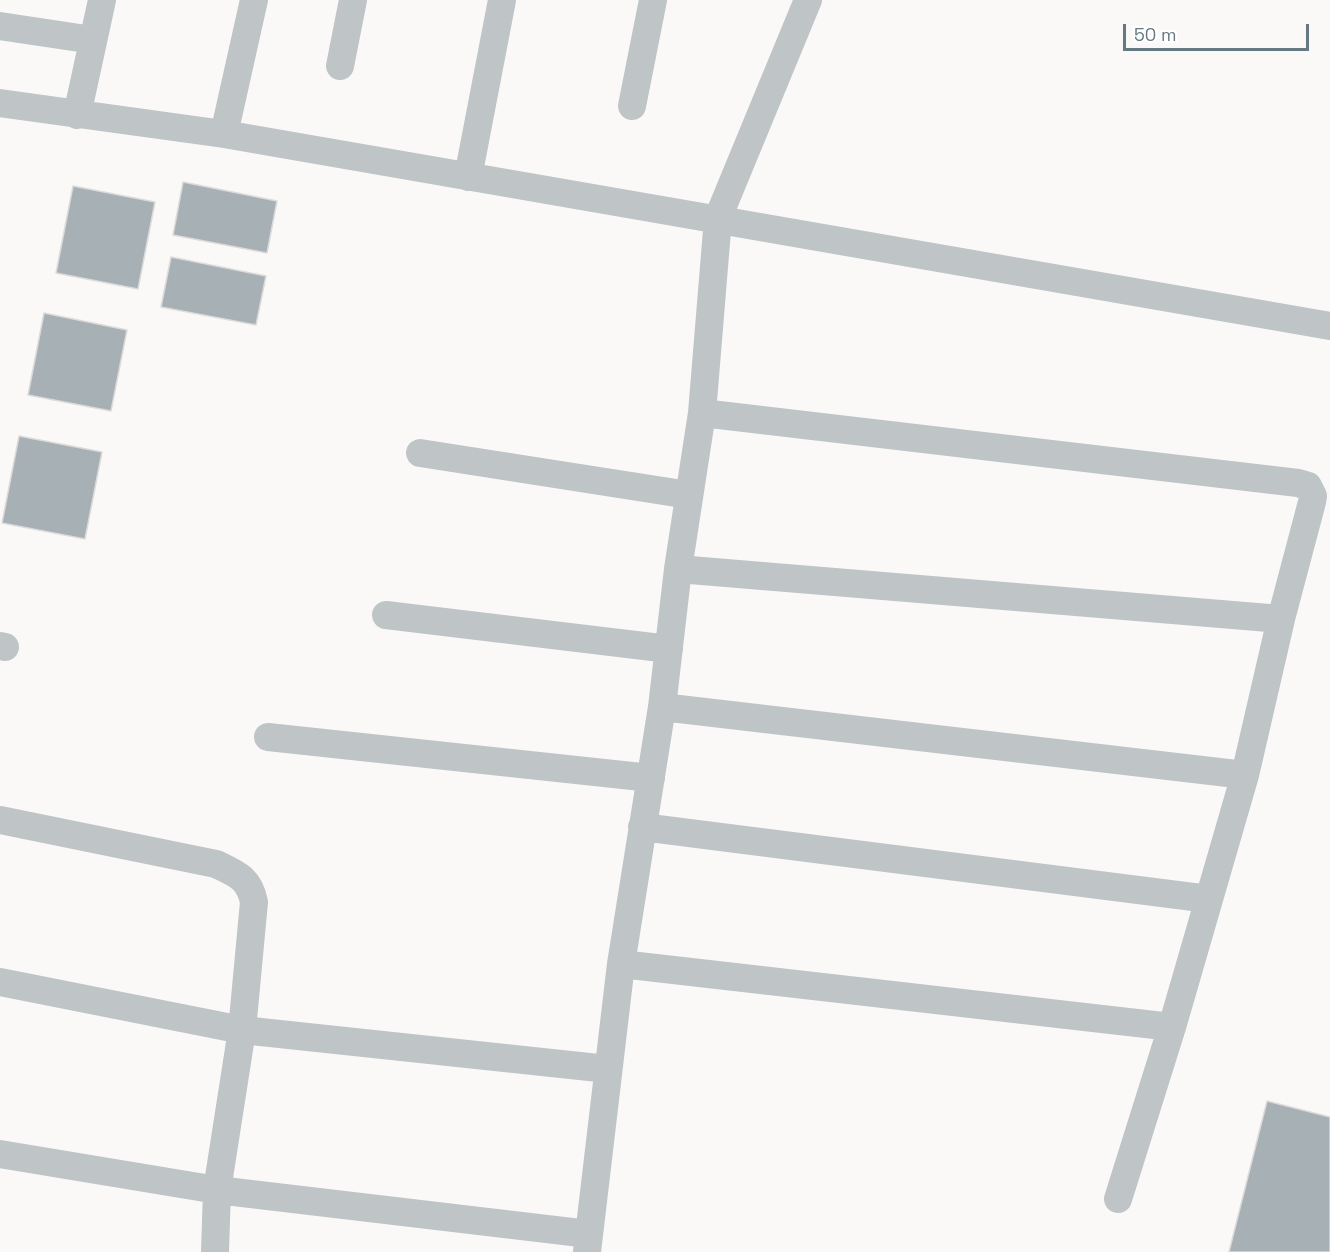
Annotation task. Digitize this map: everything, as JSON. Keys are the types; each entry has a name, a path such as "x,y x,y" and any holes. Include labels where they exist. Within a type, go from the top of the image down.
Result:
{"street":[{"path":"77,115 102,0"},
{"path":"224,134 254,0"},
{"path":"340,66 353,0"},
{"path":"468,177 502,0"},
{"path":"632,106 653,0"},
{"path":"0,1154 217,1190 588,1243 621,964 662,707 678,569 702,413 718,218 808,0"},
{"path":"0,26 93,40"},
{"path":"0,103 224,134 1330,326"},
{"path":"702,413 1286,481 1308,486 1313,496 1312,502 1281,619 1245,776 1172,1027 1118,1199"},
{"path":"420,453 689,495"},
{"path":"678,569 1281,619"},
{"path":"386,615 669,649"},
{"path":"662,707 1245,776"},
{"path":"268,737 651,778"},
{"path":"0,820 216,864 236,873 251,887 255,902 242,1030 217,1190 215,1252"},
{"path":"642,827 1209,899"},
{"path":"621,964 1172,1027"},
{"path":"0,982 242,1030 608,1069"}],"building":[{"path":"183,182 277,201 267,253 173,235"},
{"path":"73,186 155,202 138,289 56,273"},
{"path":"171,257 266,276 256,325 161,307"},
{"path":"44,313 127,330 111,411 28,395"},
{"path":"19,436 102,452 85,539 2,523"},
{"path":"1267,1101 1330,1117 1330,1252 1229,1252"}]}
